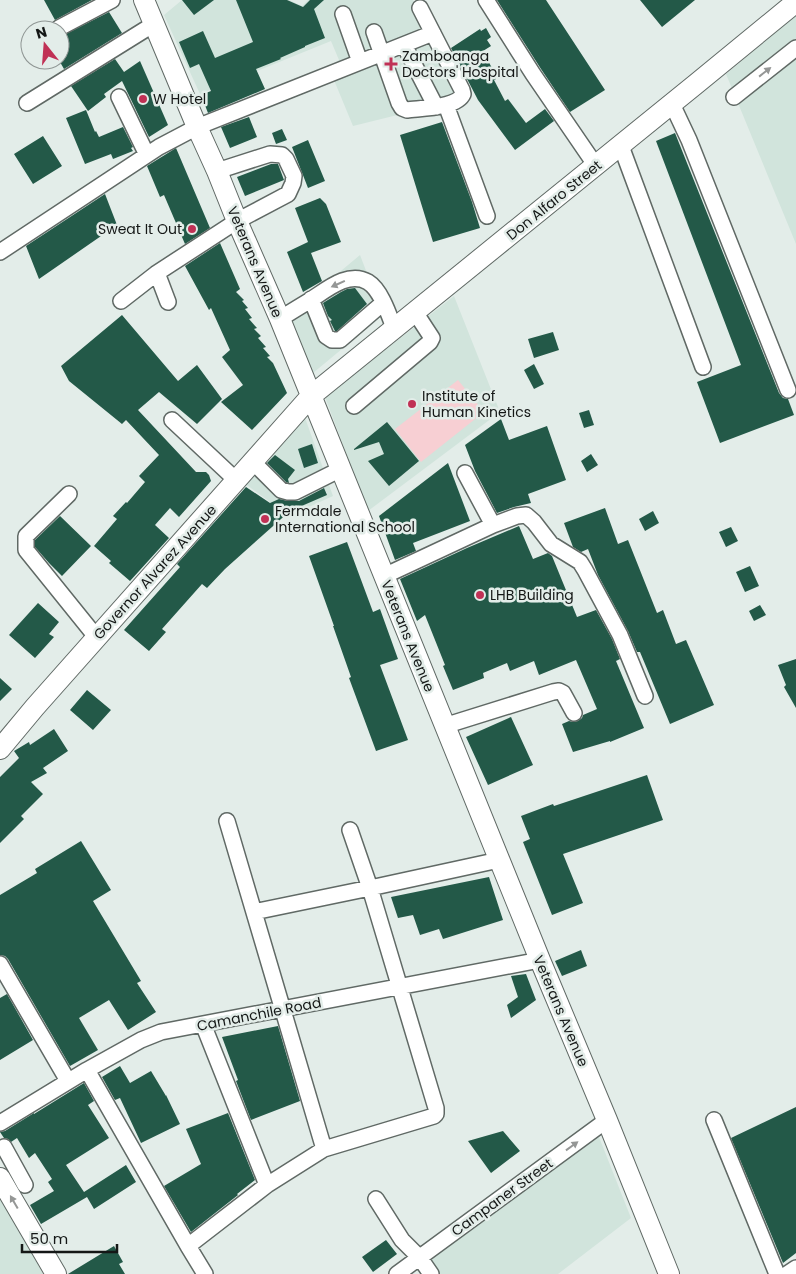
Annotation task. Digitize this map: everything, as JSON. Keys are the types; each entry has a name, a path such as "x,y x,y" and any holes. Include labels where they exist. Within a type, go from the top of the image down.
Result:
{"main road":[{"name":"Veterans Avenue","path":"147,2 154,24 197,127 280,319 444,726 669,1274"},
{"name":"Don Alfaro Street","path":"311,396 796,2"},
{"name":"Governor Alvarez Avenue","path":"0,749 35,707 311,396"},
{"path":"11,1179 56,1274"}],"street":[{"path":"70,22 112,0"},
{"path":"486,0 533,74 596,166"},
{"path":"374,32 402,108 406,110 441,106 459,100 463,94 462,90 420,8"},
{"path":"343,14 360,62"},
{"path":"27,103 154,24"},
{"path":"0,252 159,147 197,127 433,34"},
{"path":"404,44 441,106 487,216"},
{"path":"734,97 796,48"},
{"path":"120,97 147,155"},
{"path":"672,104 689,140 788,390"},
{"path":"620,146 703,367"},
{"path":"121,301 156,273 237,221 288,194 294,183 294,176 286,159 282,156 270,154 217,171"},
{"path":"156,273 168,302"},
{"path":"280,319 324,290 345,280 358,279 368,282 375,288 394,328"},
{"path":"311,300 326,336 332,340 340,340 383,303"},
{"path":"354,406 430,342 432,338 415,312"},
{"path":"172,420 236,480"},
{"path":"252,462 281,490 288,492 295,492 341,469"},
{"path":"465,473 493,525"},
{"path":"69,494 26,536 26,550 96,638"},
{"path":"384,576 493,525 517,516 526,515 552,544 580,562 620,635 645,696"},
{"path":"444,726 559,691 563,693 574,714"},
{"path":"227,821 324,1149"},
{"path":"188,1246 267,1185 324,1149 436,1114 436,1108 370,888 350,830"},
{"path":"254,912 500,860"},
{"name":"Camanchile Road","path":"0,1124 87,1070 141,1040 161,1032 540,960"},
{"path":"0,964 68,1081"},
{"path":"203,1024 267,1185"},
{"path":"87,1070 206,1274"},
{"name":"Campaner Street","path":"397,1274 607,1120"},
{"path":"714,1120 777,1274"},
{"path":"4,1147 11,1179"},
{"path":"376,1199 402,1240 420,1258 431,1274"},
{"path":"787,1274 796,1268"}],"shaded area":[{"name":"Zamboanga Doctors' Hospital","path":"182,0 289,0 302,6 308,0 413,0 466,98 353,126 329,68 339,60 331,41 200,94 164,15"},
{"path":"796,15 796,244 726,74"},
{"path":"360,255 383,315 313,373 287,316"},
{"name":"Institute of Human Kinetics","path":"454,296 500,412 368,511 325,397"},
{"path":"458,380 484,412 421,462 395,429"},
{"path":"304,415 333,496 289,516 244,483"},
{"path":"599,1137 631,1218 558,1274 440,1274 430,1259"},
{"path":"0,1199 27,1245 43,1274 0,1274"}],"building":[{"path":"44,0 92,0 55,20"},
{"path":"182,0 214,0 194,15"},
{"path":"236,0 287,0 303,7 310,0 324,0 314,9 325,38 256,69 265,89 208,113 201,95 211,91 199,64 190,68 179,42 203,31 215,58 253,42"},
{"path":"497,0 546,0 605,90 570,112"},
{"path":"640,0 695,0 662,27"},
{"path":"109,12 122,33 70,65 70,32"},
{"path":"486,28 491,37 487,40 491,46 483,51 494,72 492,73 496,79 494,80 505,101 508,99 526,123 545,109 554,121 515,150 478,100 451,48 480,29 481,31"},
{"path":"115,59 124,72 140,61 168,125 149,137 122,81 104,94 106,97 88,111 71,86"},
{"path":"86,110 99,137 123,127 133,147 131,148 133,151 113,159 111,154 85,164 66,118"},
{"path":"249,117 257,137 230,148 221,127"},
{"path":"442,122 480,228 433,242 400,135"},
{"path":"282,129 287,140 276,144 272,133"},
{"path":"675,133 779,393 783,398 788,399 794,415 720,443 697,382 741,365 656,141"},
{"path":"43,136 62,166 33,184 14,154"},
{"path":"308,140 325,181 308,188 292,147"},
{"path":"176,148 210,228 185,244 164,195 160,197 147,166"},
{"path":"271,164 278,164 284,180 245,196 237,177"},
{"path":"105,194 117,225 39,279 26,246"},
{"path":"320,198 326,204 341,242 311,253 322,281 303,292 287,252 308,242 295,208"},
{"path":"220,243 240,289 236,292 244,300 242,301 248,308 245,309 252,318 249,319 257,328 254,329 261,336 258,338 266,347 263,348 270,356 267,357 273,363 287,393 252,430 221,402 243,385 222,357 230,350 211,308 209,310 185,266"},
{"path":"355,288 367,304 335,331 330,321 332,320 328,316 323,303 347,289"},
{"path":"122,315 178,381 197,365 222,399 197,424 159,392 138,410 196,472 206,472 211,481 179,517 170,508 155,525 169,538 130,581 109,563 111,561 94,546 117,519 113,516 145,482 139,476 159,455 126,420 122,424 69,381 61,366"},
{"path":"553,332 559,350 534,358 528,339"},
{"path":"534,364 544,384 534,389 524,370"},
{"path":"589,410 594,425 584,428 579,413"},
{"path":"501,419 509,440 547,426 566,480 528,494 531,503 497,513 475,471 465,445"},
{"path":"387,422 419,461 389,486 368,461 384,454 379,442 354,450"},
{"path":"312,444 318,463 304,468 298,449"},
{"path":"591,454 598,465 587,472 581,461"},
{"path":"275,455 295,470 288,479 289,483 267,463"},
{"path":"448,463 470,521 413,543 416,551 395,560 379,516"},
{"path":"246,487 270,503 279,499 299,501 324,488 327,495 290,511 225,569 207,588 202,584 162,629 166,632 149,651 124,630 180,567 177,564"},
{"path":"605,508 618,544 628,540 657,613 663,610 676,644 686,640 714,705 670,724 640,652 637,652 598,575 588,549 581,552 573,547 564,523"},
{"path":"653,511 659,523 645,531 639,519"},
{"path":"60,516 91,546 62,576 35,547 35,540"},
{"path":"519,526 533,559 548,553 552,556 577,617 596,610 612,639 620,659 616,661 644,728 610,742 573,752 562,724 569,721 578,721 583,715 597,709 576,660 539,675 534,661 510,671 507,663 483,673 484,678 453,690 425,615 417,621 400,579"},
{"path":"731,527 738,541 726,547 719,532"},
{"path":"347,542 373,612 380,609 398,659 380,665 408,740 376,751 349,678 351,677 309,556"},
{"path":"750,566 759,586 745,592 736,572"},
{"path":"38,603 59,622 49,634 54,637 35,658 9,635"},
{"path":"760,605 766,615 754,621 749,611"},
{"path":"796,659 796,708 784,687 786,685 778,665"},
{"path":"0,678 12,689 0,701"},
{"path":"87,690 111,710 93,730 70,710"},
{"path":"511,717 533,765 488,785 466,737"},
{"path":"54,729 68,751 43,768 47,773 31,782 43,794 21,816 24,819 0,843 0,777 19,758 14,751 29,742 30,745"},
{"path":"647,775 663,820 563,854 583,903 552,915 523,842 530,839 521,816 553,804 554,806"},
{"path":"81,841 111,890 93,901 141,981 137,983 156,1012 128,1030 109,1000 79,1018 98,1050 70,1066 8,959 0,955 0,895 37,873 35,869"},
{"path":"489,877 503,920 443,939 439,929 420,935 413,915 398,918 391,897"},
{"path":"581,950 587,966 562,976 555,961"},
{"path":"526,974 536,1000 511,1018 507,1005 518,997 511,976"},
{"path":"7,994 33,1040 0,1060 0,998"},
{"path":"278,1026 300,1101 251,1120 222,1037"},
{"path":"120,1066 130,1083 151,1071 166,1095 180,1124 141,1143 120,1098 115,1100 102,1077"},
{"path":"84,1083 94,1101 88,1105 109,1138 66,1165 84,1192 126,1165 136,1182 94,1209 87,1197 41,1224 30,1205 54,1191 48,1182 52,1179 35,1153 29,1158 17,1138 11,1142 4,1138 0,1132 5,1131"},
{"path":"796,1107 796,1253 783,1263 731,1138"},
{"path":"228,1113 255,1180 191,1232 164,1186 201,1164 186,1129"},
{"path":"503,1131 520,1151 491,1173 468,1141"},
{"path":"386,1240 397,1254 373,1272 362,1257"},
{"path":"114,1246 123,1262 119,1264 125,1274 68,1274"}],"place":[{"name":"Zamboanga Doctors' Hospital","path":"391,64"},
{"name":"W Hotel","path":"143,99"},
{"name":"Sweat It Out","path":"192,229"},
{"name":"Institute of Human Kinetics","path":"412,404"},
{"name":"Fermdale International School","path":"265,519"},
{"name":"LHB Building","path":"480,595"}]}
